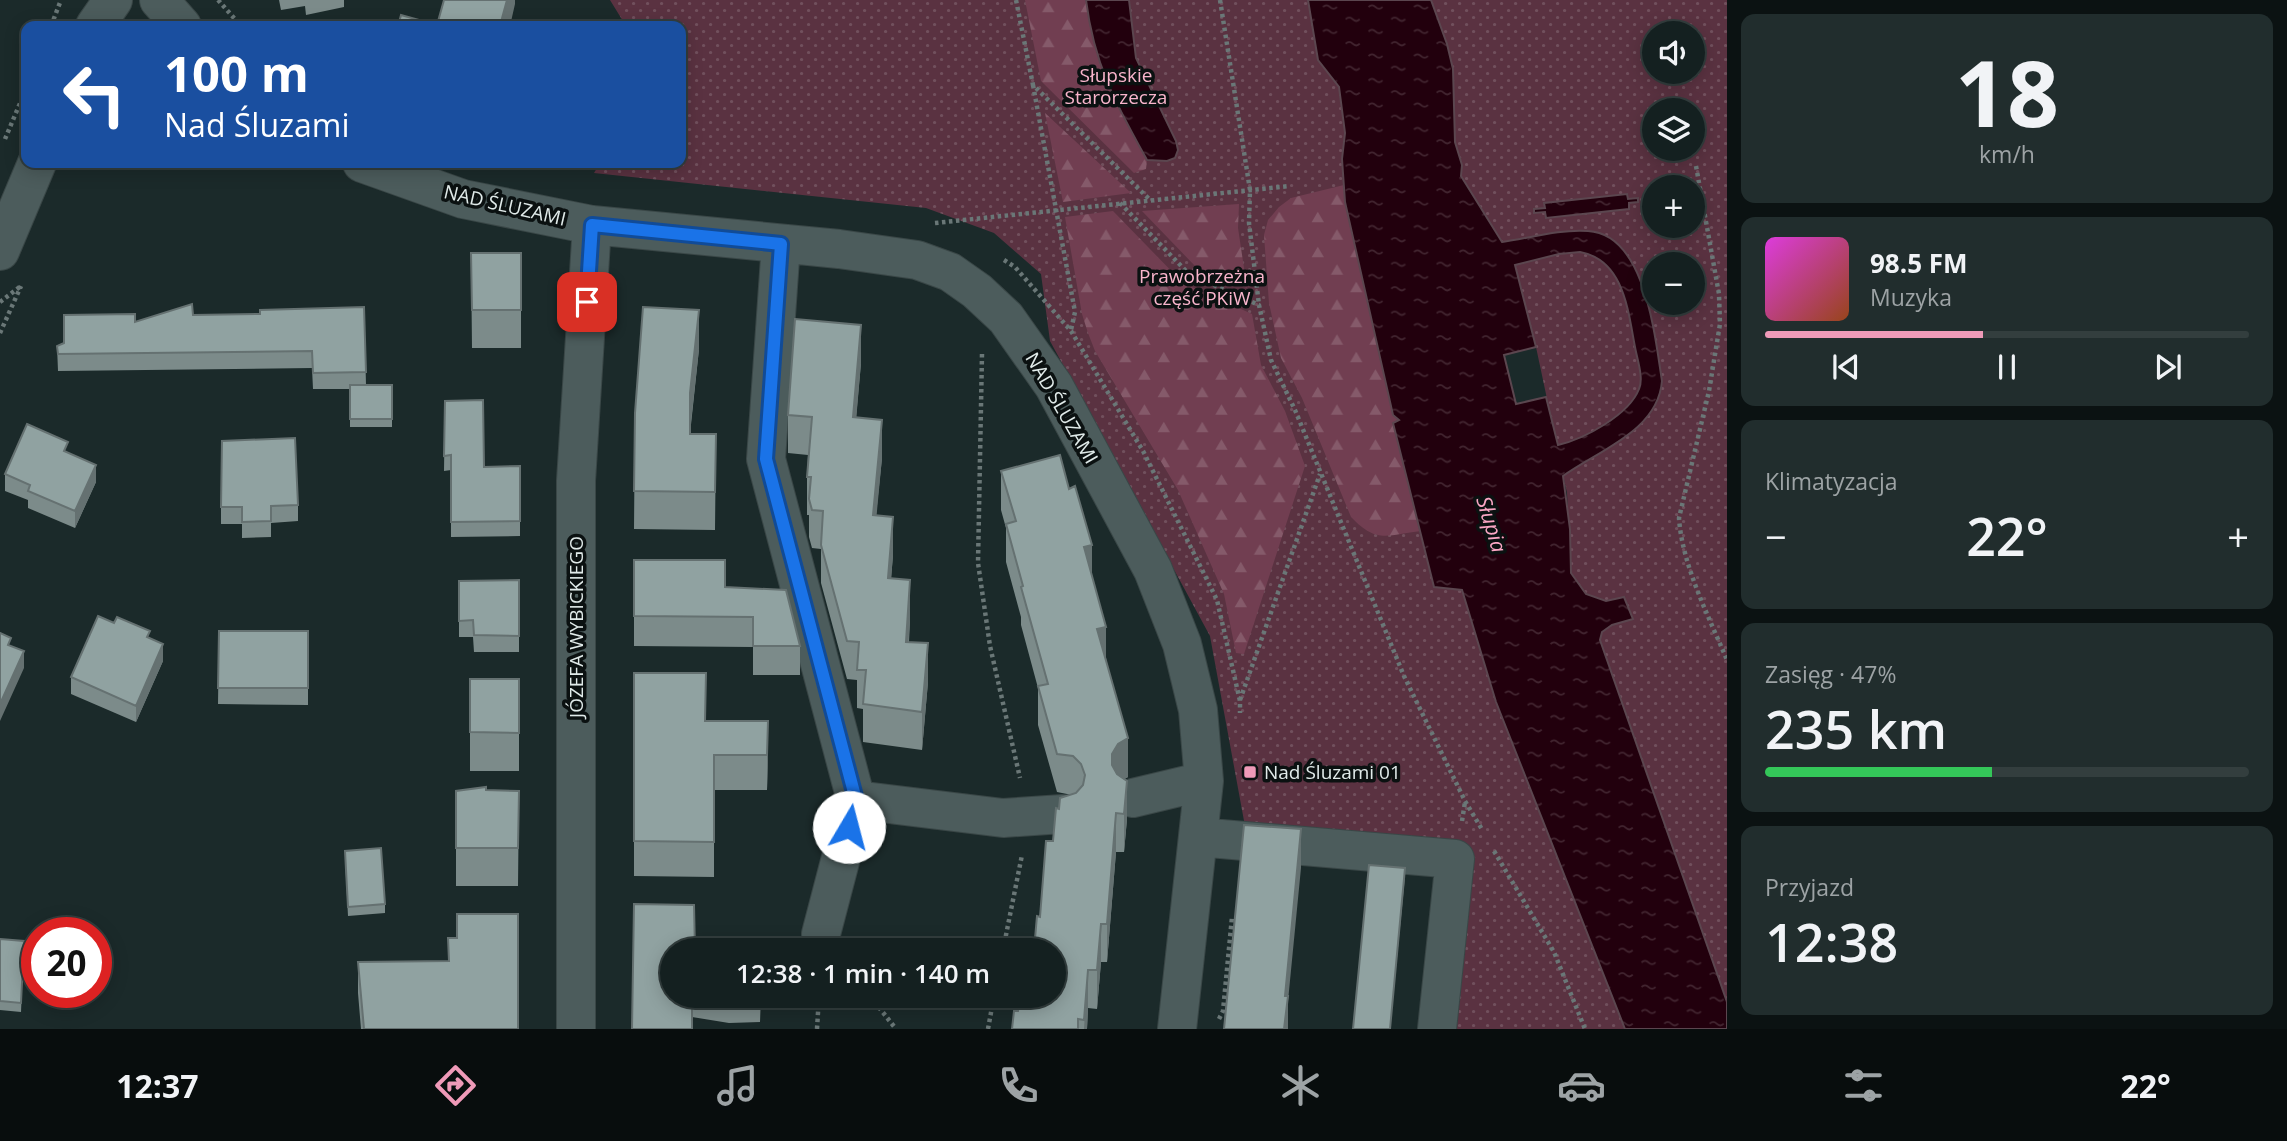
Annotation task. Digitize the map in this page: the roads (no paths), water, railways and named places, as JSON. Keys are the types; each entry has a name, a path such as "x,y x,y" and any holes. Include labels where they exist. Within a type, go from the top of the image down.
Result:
{"street":[{"path":"99,21 113,0"},
{"path":"159,0 178,21"},
{"path":"0,251 35,168"},
{"name":"NAD ŚLUZAMI","path":"376,168 463,199 592,225 916,260 950,272 977,291 1006,318 1054,386 1153,570 1182,644 1198,710 1204,781 1177,1029"},
{"name":"JÓZEFA WYBICKIEGO","path":"576,1029 576,481 592,225"},
{"path":"781,244 766,459 856,800 821,934"},
{"path":"1133,798 1204,781"},
{"path":"856,800 1003,818 1046,816"},
{"path":"1198,836 1455,859 1437,1029"}],"water":[{"path":"1086,0 1129,0 1136,58 1176,141 1178,150 1175,158 1167,161 1147,160 1108,83 1095,45"},
{"name":"Słupia","path":"1308,0 1431,0 1453,69 1455,142 1462,165 1461,176 1502,242 1555,233 1588,231 1608,237 1623,250 1635,268 1642,286 1642,315 1651,315 1662,381 1658,398 1650,413 1638,426 1609,448 1563,476 1570,529 1571,573 1586,594 1606,601 1624,597 1633,619 1612,625 1602,632 1600,640 1727,1002 1727,1029 1625,1029 1496,702 1462,590 1434,587 1393,423 1399,420 1393,415 1345,202 1342,159 1345,133 1339,87 1318,60","holes":["1580,252 1595,257 1606,265 1621,289 1630,318 1640,368 1639,389 1634,399 1616,417 1592,432 1558,445 1546,397 1516,404 1504,355 1536,347 1515,265 1559,254"]},
{"path":"1627,194 1628,199 1638,198 1638,202 1629,203 1629,209 1546,218 1545,212 1534,213 1534,209 1545,208 1544,203"}],"place":[{"name":"Nad Śluzami 01","path":"1250,772"}],"park label":[{"name":"Słupskie Starorzecza","path":"1116,86"},
{"name":"Prawobrzeżna część PKiW","path":"1202,287"}]}
